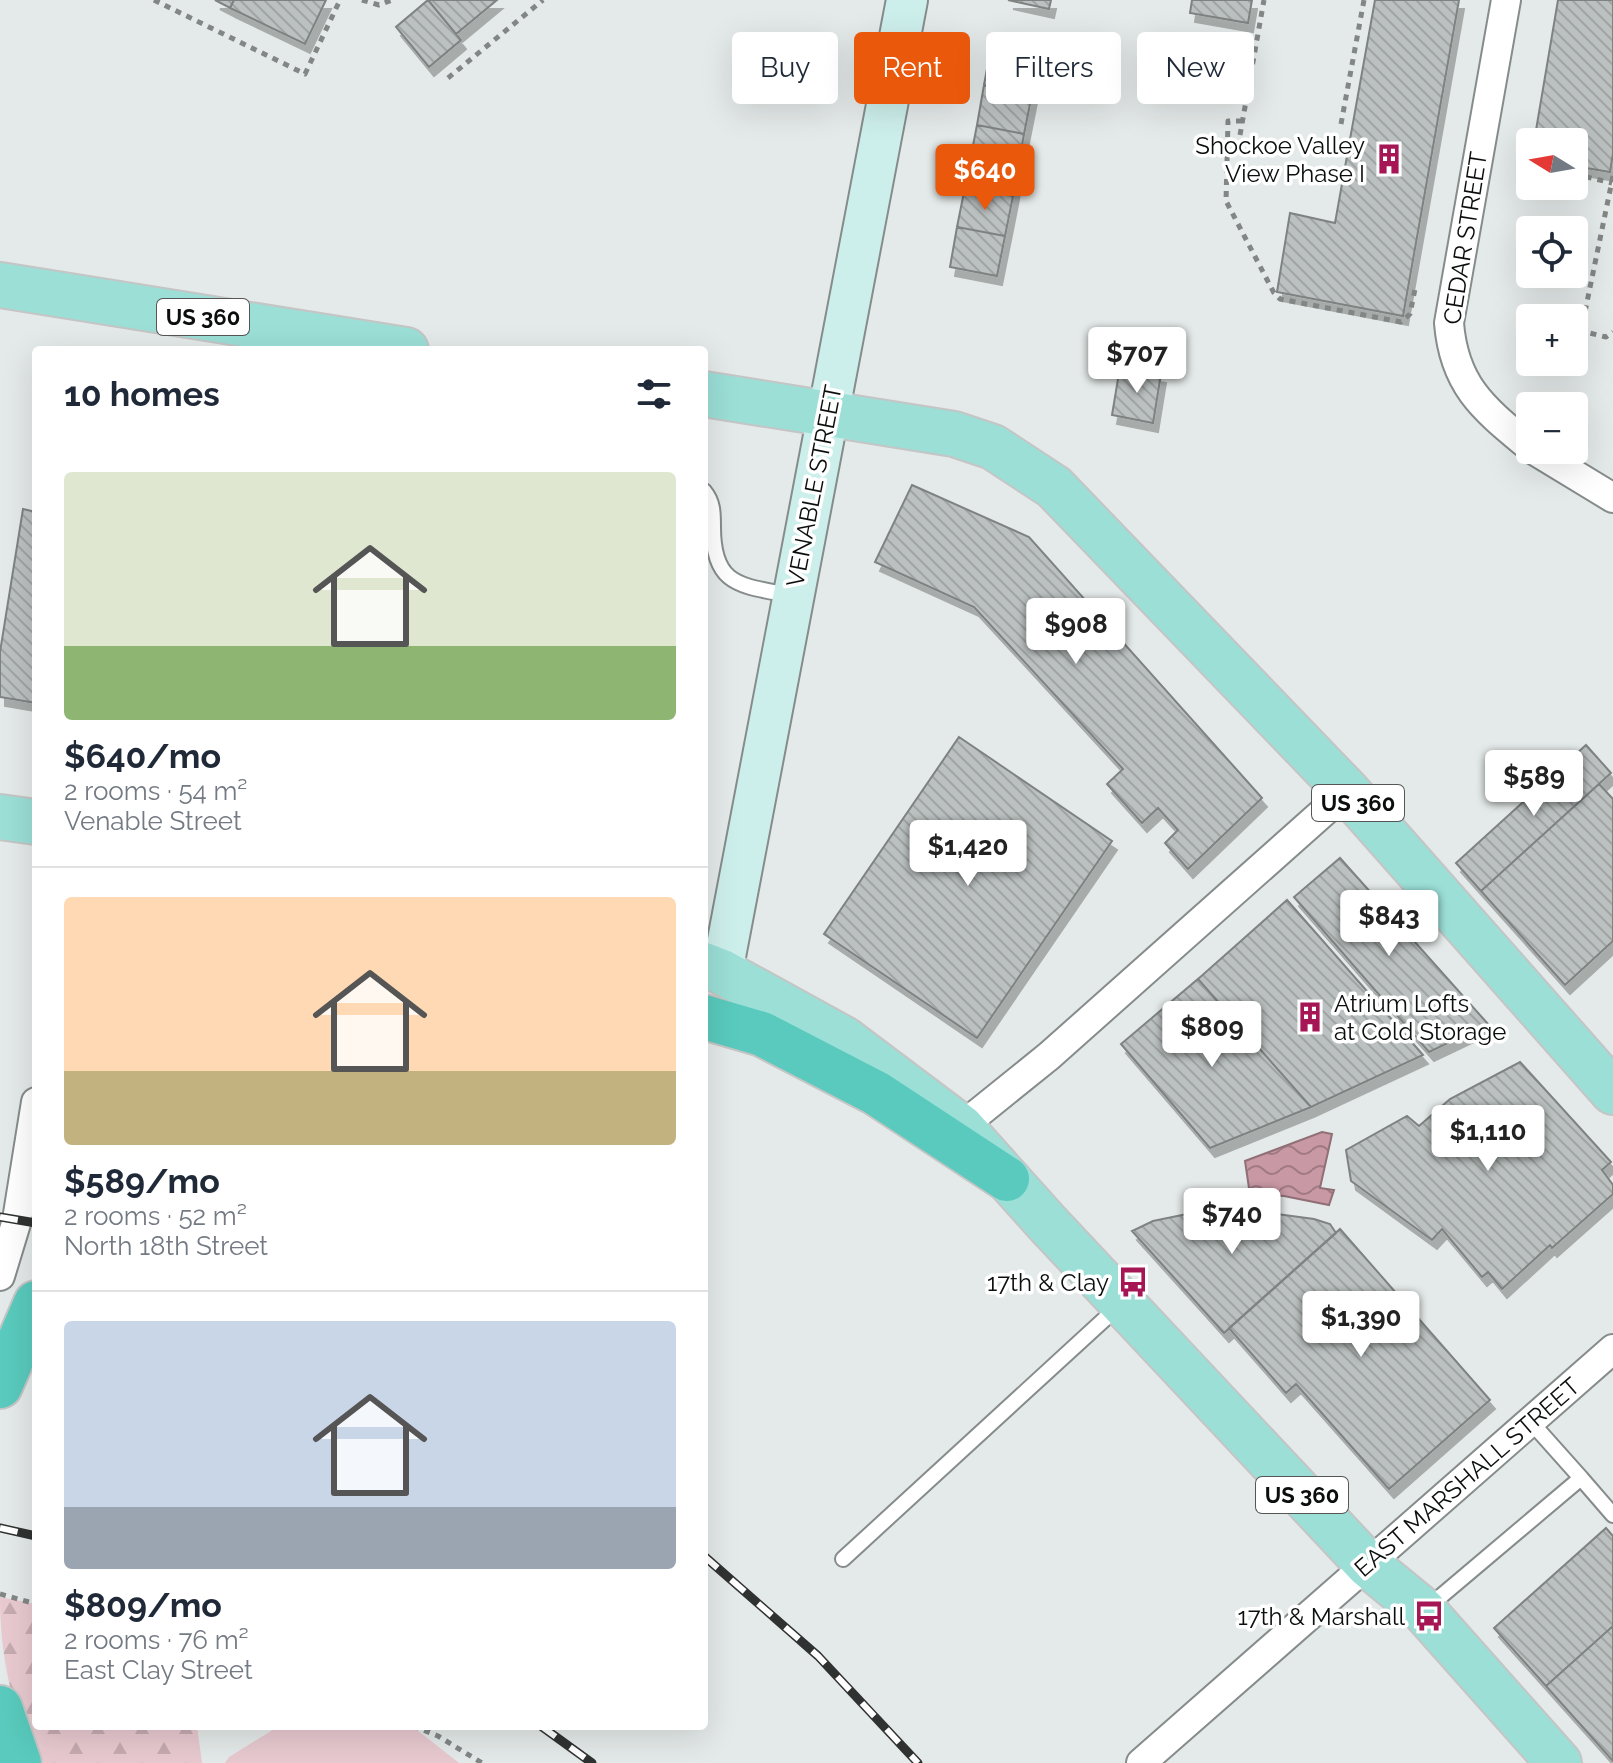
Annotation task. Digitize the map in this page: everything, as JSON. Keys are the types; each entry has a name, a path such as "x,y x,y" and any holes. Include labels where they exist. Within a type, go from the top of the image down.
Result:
{"highway":[{"path":"708,1018 762,1034 876,1093 1007,1179"},
{"path":"0,1386 32,1312"}],"main road":[{"name":"VENABLE STREET","path":"713,969 793,596 907,0"},
{"name":"US 360","path":"0,285 381,346"},
{"name":"US 360","path":"708,395 954,434 993,447 1054,487 1347,791 1613,1092"},
{"path":"0,817 32,821"},
{"name":"US 360","path":"713,969 844,1039 961,1127 1368,1565 1424,1611 1559,1763"}],"street":[{"name":"CEDAR STREET","path":"1506,0 1449,323 1451,350 1459,372 1473,395 1516,435"},
{"name":"CEDAR STREET","path":"1557,464 1613,498"},
{"path":"961,1127 1049,1056 1347,791"},
{"path":"0,1276 17,1220 32,1127"},
{"name":"EAST MARSHALL STREET","path":"1141,1763 1613,1349"}],"lane":[{"path":"708,499 713,508 713,550 723,573 740,584 793,596"},
{"path":"843,1559 1122,1303"},
{"path":"1531,1422 1613,1515"},
{"path":"1424,1611 1581,1478"}],"path":[{"path":"154,0 305,74 340,0"},
{"path":"362,0 379,5 392,0"},
{"path":"448,78 543,0"},
{"path":"1240,135 1264,0"},
{"path":"1341,124 1364,0"},
{"path":"1242,121 1228,121 1226,201 1280,299 1401,322 1410,314 1415,289"},
{"path":"1588,177 1613,181 1581,331 1606,337 1613,332"},
{"path":"0,1594 32,1603"},
{"path":"423,1730 482,1763"}],"green space":[{"path":"0,1597 32,1603 32,1730 198,1730 202,1763 35,1763 9,1682 2,1640"},
{"path":"273,1730 417,1730 459,1763 225,1763 229,1757"}],"water":[{"path":"1322,1132 1332,1134 1320,1188 1334,1190 1329,1205 1284,1196 1250,1195 1245,1161"}],"building":[{"path":"215,0 234,0 230,8"},
{"path":"234,0 326,0 305,44 230,8"},
{"path":"428,0 497,0 456,34"},
{"path":"428,0 461,40 429,67 396,27"},
{"path":"1008,0 1051,0 1049,9"},
{"path":"1192,0 1252,0 1248,23 1190,13"},
{"name":"Shockoe Valley View Phase I","path":"1375,0 1459,0 1403,316 1277,292 1290,213 1335,223"},
{"path":"1558,0 1613,0 1613,153 1610,172 1588,168 1588,128 1536,128"},
{"path":"984,85 986,104 1030,104 1024,134 977,125"},
{"path":"977,125 1024,134 1013,196 965,187"},
{"path":"965,187 1013,196 1005,236 957,227"},
{"path":"957,227 1005,236 997,276 950,267"},
{"path":"1120,367 1161,374 1153,423 1112,415"},
{"path":"912,485 1029,537 1262,798 1188,869 1165,843 1178,830 1158,808 1142,823 1107,784 1123,769 974,607 875,562"},
{"path":"23,509 32,511 32,702 0,697 0,652"},
{"path":"959,737 1112,841 977,1038 824,934"},
{"path":"1586,745 1611,773 1481,891 1456,863"},
{"path":"1599,784 1613,799 1613,941 1565,985 1481,891"},
{"name":"Atrium Lofts at Cold Storage","path":"1340,858 1488,1024 1429,1052 1294,897"},
{"name":"Atrium Lofts at Cold Storage","path":"1287,900 1423,1055 1311,1107 1198,979"},
{"path":"1198,979 1311,1107 1210,1148 1121,1044"},
{"path":"1520,1062 1611,1162 1602,1170 1613,1185 1613,1194 1502,1289 1488,1272 1482,1277 1442,1229 1432,1240 1351,1181 1346,1150 1407,1116 1419,1126 1450,1099"},
{"path":"1247,1210 1314,1219 1330,1224 1336,1233 1224,1333 1132,1231 1153,1221 1187,1214"},
{"path":"1340,1229 1490,1400 1389,1489 1296,1384 1286,1393 1229,1328"},
{"path":"1606,1528 1613,1536 1613,1626 1546,1686 1494,1628"},
{"path":"1613,1626 1613,1761 1546,1686"}],"railway":[{"path":"0,1217 32,1222"},
{"path":"0,1528 32,1535"},
{"path":"708,1560 818,1656 918,1763"},
{"path":"547,1730 592,1763"}],"place":[{"name":"Shockoe Valley View Phase I","path":"1389,159"},
{"name":"Atrium Lofts at Cold Storage","path":"1310,1017"},
{"name":"17th & Clay","path":"1133,1282"},
{"name":"17th & Marshall","path":"1429,1616"}]}
